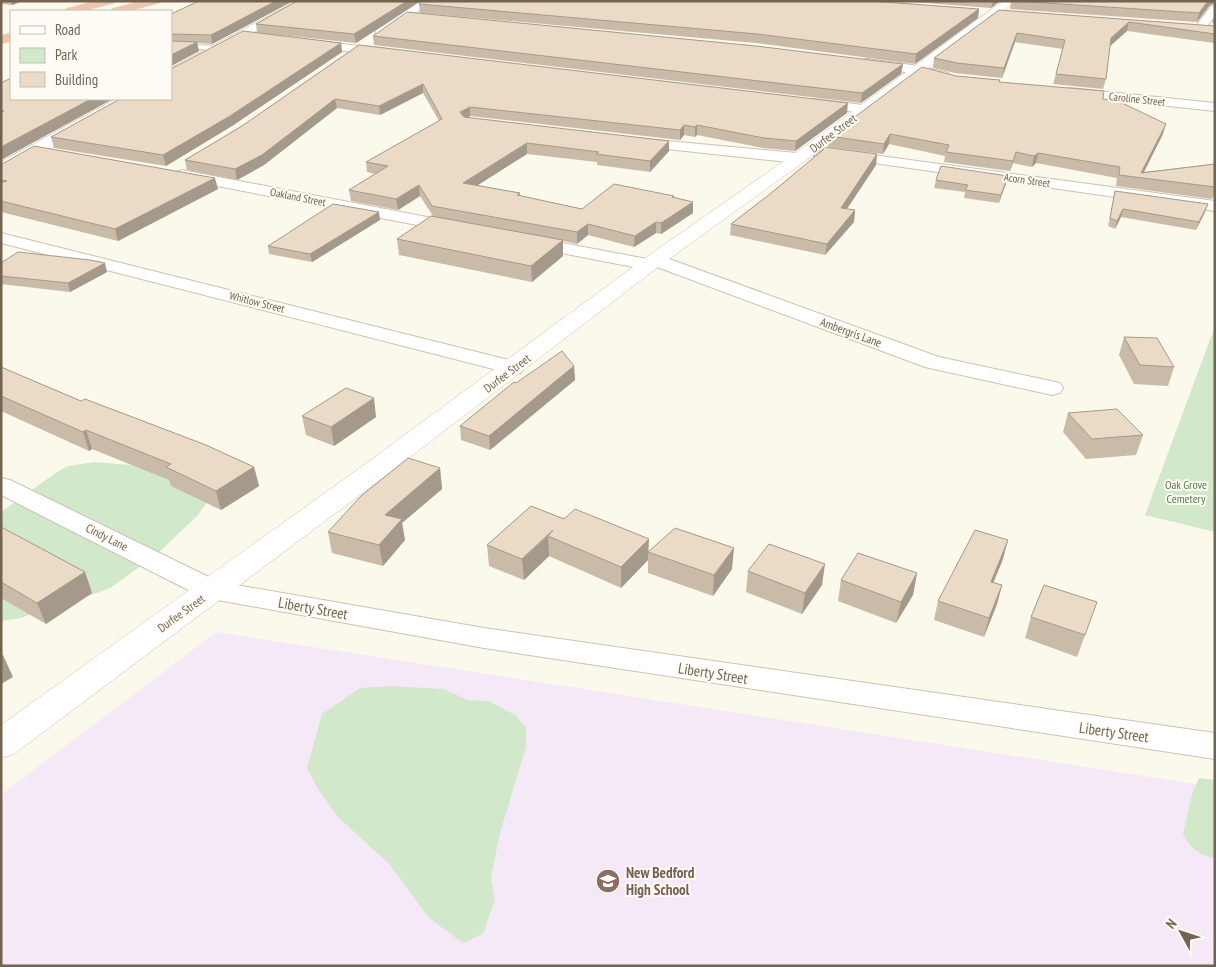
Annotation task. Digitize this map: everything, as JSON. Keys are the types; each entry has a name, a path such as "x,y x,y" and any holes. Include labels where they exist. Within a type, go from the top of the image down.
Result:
{"highway":[{"path":"74,10 110,1"},
{"path":"120,10 155,1"}],"street":[{"path":"172,73 306,1"},
{"path":"342,59 428,1"},
{"path":"1195,28 1215,8"},
{"name":"Durfee Street","path":"1,744 513,368 652,263 998,11"},
{"path":"405,16 424,18"},
{"path":"1195,28 1215,29"},
{"path":"245,35 264,37"},
{"path":"293,41 402,54"},
{"path":"852,62 919,70 955,79"},
{"name":"Caroline Street","path":"1058,90 1215,107"},
{"path":"1,169 124,100"},
{"path":"805,102 863,109"},
{"name":"Acorn Street","path":"619,140 804,154 1215,206"},
{"path":"34,151 63,155"},
{"name":"Oakland Street","path":"184,164 168,173 469,230"},
{"name":"Whitlow Street","path":"1,238 513,368"},
{"path":"517,239 652,263"},
{"name":"Ambergris Lane","path":"652,263 933,362 1052,388"},
{"name":"Cindy Lane","path":"1,484 212,590"},
{"name":"Liberty Street","path":"212,590 484,638 1215,746"}],"lane":[{"path":"172,46 220,48"}],"shaded area":[{"name":"New Bedford High School","path":"216,632 1215,787 1215,966 1,966 1,795"}],"green space":[{"name":"Oak Grove Cemetery","path":"1215,326 1215,532 1145,515"},
{"path":"95,462 165,468 209,487 206,504 198,515 155,556 110,588 62,606 46,608 21,618 1,621 1,512 68,466"},
{"path":"389,686 444,689 468,700 488,701 515,715 526,728 526,747 500,833 491,877 495,900 483,934 463,943 429,918 389,864 338,817 318,789 307,768 322,714 360,688"},
{"path":"1199,778 1215,780 1214,858 1196,850 1188,843 1183,834 1192,794"}],"building":[{"path":"199,1 276,1 211,35 172,34 172,14"},
{"path":"297,1 407,1 354,34 256,24"},
{"path":"421,1 871,1 979,9 916,54 757,34 419,4"},
{"path":"1015,1 1208,1 1199,13"},
{"path":"999,10 1215,26 1215,34 1129,22 1111,38 1106,79 1056,74 1065,40 1017,33 1004,68 957,63 934,58"},
{"path":"407,12 756,46 903,64 862,93 373,36"},
{"path":"243,31 341,43 230,116 163,155 51,137 118,100 172,100 172,68"},
{"path":"172,41 197,42 172,54"},
{"path":"359,45 848,103 796,141 764,138 697,125 695,127 684,125 680,130 470,107 460,112 464,117 669,141 650,161 596,154 599,152 527,143 463,183 520,193 517,195 582,209 614,184 674,196 672,197 693,202 661,223 656,222 635,236 588,224 577,232 432,206 419,185 396,199 349,190 388,166 366,162 442,119 423,84 379,106 335,99 262,155 235,169 185,160 242,126"},
{"path":"922,67 956,76 1000,80 999,82 1104,91 1103,99 1116,100 1166,124 1141,173 1215,164 1215,187 1119,175 1120,167 1038,153 1034,156 1016,152 1013,161 946,152 949,145 890,134 884,144 829,136"},
{"path":"10,78 10,100 89,100 1,147 1,112 4,111 1,111 1,83"},
{"path":"34,146 215,178 115,229 1,201 1,183 7,181 1,180 1,164"},
{"path":"814,147 877,154 841,208 855,210 827,244 731,224 824,149"},
{"path":"941,166 1008,176 1001,195 965,190 968,185 936,180"},
{"path":"1115,191 1208,204 1199,222 1123,209 1117,221 1110,218"},
{"path":"333,204 379,212 310,254 268,246"},
{"path":"431,216 563,240 531,266 397,239"},
{"path":"18,252 105,263 68,283 1,276 1,263"},
{"path":"1124,337 1157,338 1174,367 1140,365"},
{"path":"562,351 574,366 489,436 460,426 514,382 516,383"},
{"path":"1,367 81,401 85,399 206,445 254,467 216,491 166,467 171,464 86,430 83,432 1,396"},
{"path":"346,388 374,398 331,427 302,416"},
{"path":"1117,409 1143,435 1092,439 1068,413"},
{"path":"408,458 440,468 385,515 402,519 379,545 328,532 361,496"},
{"path":"531,506 564,519 575,509 649,539 621,567 548,536 553,530 522,559 487,545"},
{"path":"1,527 85,572 37,603 1,582"},
{"path":"675,528 734,548 714,575 648,552"},
{"path":"975,530 1008,540 991,582 1002,585 989,618 938,601"},
{"path":"769,544 825,564 805,593 748,571"},
{"path":"858,553 917,573 901,602 841,580"},
{"path":"1044,585 1097,602 1085,635 1031,617"}],"place":[{"name":"New Bedford High School","path":"608,881"}]}
